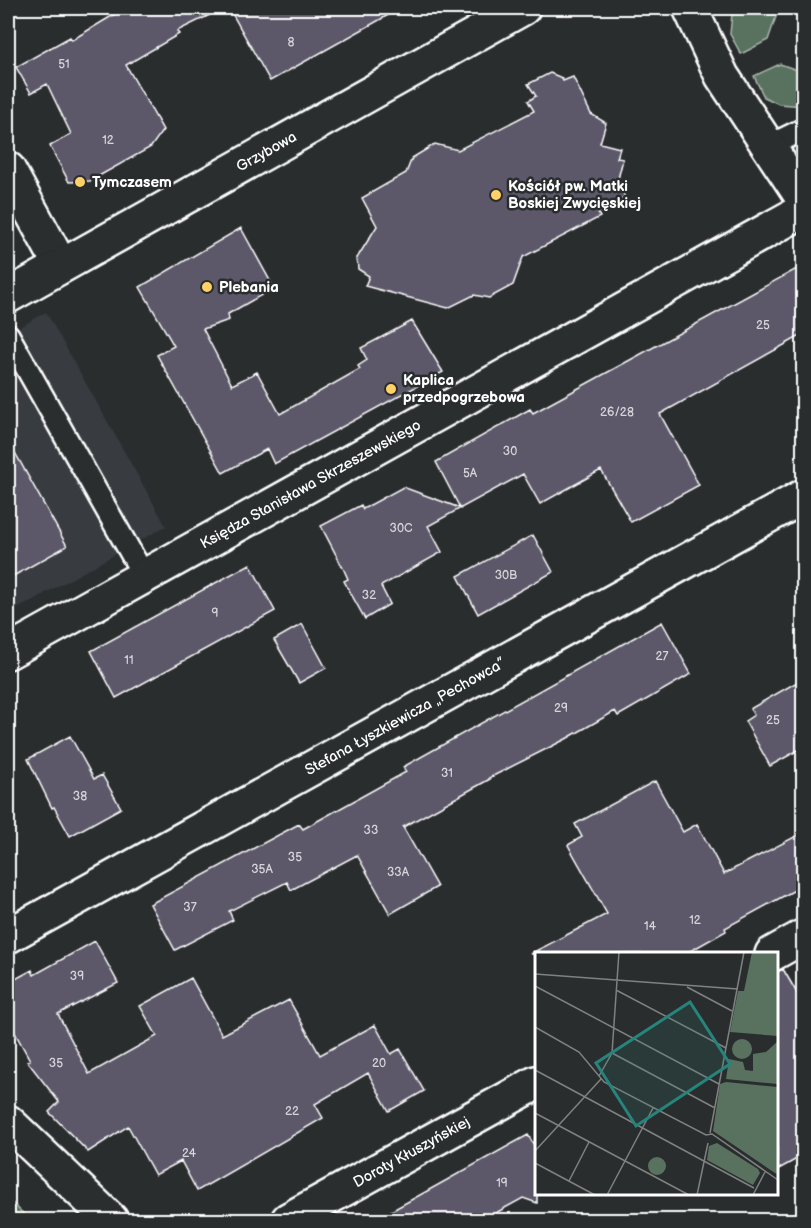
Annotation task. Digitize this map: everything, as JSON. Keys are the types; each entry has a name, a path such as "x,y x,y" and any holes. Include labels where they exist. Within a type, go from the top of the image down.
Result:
{"street":[{"name":"Grzybowa","path":"8,296 523,8"},
{"path":"690,8 722,76 804,200"},
{"path":"8,169 61,266"},
{"name":"Księdza Stanisława Skrzeszewskiego","path":"8,652 804,210"},
{"name":"Stefana Łyszkiewicza „Pechowca”","path":"8,936 804,496"},
{"path":"776,952 804,936"},
{"name":"Doroty Kłuszyńskiej","path":"288,1221 535,1084"},
{"path":"8,1122 111,1221"}],"lane":[{"path":"767,147 804,129"},
{"path":"8,335 144,576"}],"shaded area":[{"path":"46,312 166,526 8,614 8,334"}],"green space":[{"path":"741,8 785,8 778,11 768,40 741,54 730,34 732,14"},
{"path":"780,64 803,72 803,106 779,104 764,97 754,76"},
{"path":"8,1199 30,1220 8,1220"}],"building":[{"path":"125,8 224,8 177,31 179,34 126,65 163,130 151,147 90,181 69,182 50,146 71,134 47,84 31,93 16,67 70,37 72,40"},
{"path":"229,8 401,8 270,81"},
{"name":"Kościół pw. Matki Boskiej Zwycięskiej","path":"550,73 562,78 563,81 573,77 591,114 606,123 600,143 620,148 617,158 623,159 617,183 625,197 598,213 600,217 523,257 513,285 489,298 474,295 448,308 365,286 369,276 358,269 357,258 377,226 362,198 406,173 412,158 435,144 458,150 534,111 528,101 536,96 528,84"},
{"path":"241,228 274,288 228,314 229,320 203,329 232,385 257,372 280,414 360,369 358,366 367,360 361,348 412,321 443,372 274,464 267,449 223,473 157,355 174,346 140,287"},
{"path":"804,265 804,334 660,414 699,485 631,522 601,470 540,504 523,474 428,526 442,552 381,586 390,604 365,619 344,581 348,579 321,526 361,505 363,509 403,487 460,508 436,462 530,409 533,413"},
{"path":"8,440 67,546 8,579"},
{"path":"533,535 553,572 478,614 458,576"},
{"path":"250,564 275,611 116,698 91,651"},
{"path":"662,622 691,674 618,716 615,711 403,827 437,887 390,914 357,855 291,890 287,882 229,911 233,920 175,950 150,904 299,824 303,829 406,772 403,767"},
{"path":"302,624 326,668 299,683 274,640"},
{"path":"804,678 804,747 770,766 745,721 754,715 750,709"},
{"path":"70,736 94,779 102,775 121,808 70,836 54,807 52,808 28,759"},
{"path":"655,781 683,832 697,824 724,874 804,832 804,885 725,928 726,931 689,952 535,952 535,954 530,954 607,914 568,845 582,837 575,824"},
{"path":"95,941 118,983 58,1014 89,1074 157,1036 140,1006 191,978 222,1035 289,1000 320,1055 375,1025 391,1054 400,1049 424,1091 389,1111 368,1073 315,1104 323,1118 197,1191 181,1161 155,1175 128,1126 88,1152 49,1112 59,1102 27,1061 30,1060 8,1020 8,983 32,970 34,975"},
{"path":"783,969 804,1005 804,1155 778,1169 778,972"},
{"path":"528,1135 535,1147 537,1203 523,1198 481,1221 373,1221"}],"place":[{"name":"Tymczasem","path":"80,182"},
{"name":"Kościół pw. Matki Boskiej Zwycięskiej","path":"496,195"},
{"name":"Plebania","path":"207,287"},
{"name":"Kaplica przedpogrzebowa","path":"391,389"}]}
